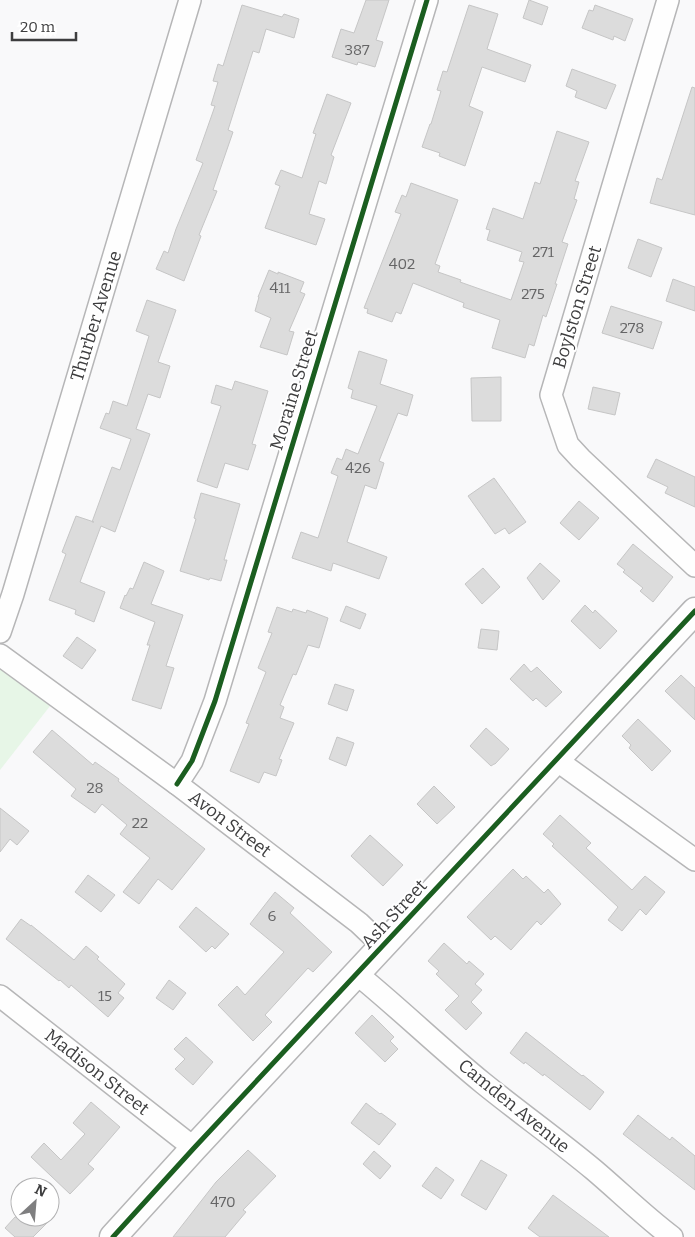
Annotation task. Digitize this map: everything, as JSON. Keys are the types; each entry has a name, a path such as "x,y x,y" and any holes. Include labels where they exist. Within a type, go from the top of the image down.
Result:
{"street":[{"name":"Thurber Avenue","path":"0,632 16,584 190,0"},
{"name":"Moraine Street","path":"177,784 192,761 215,701 427,0"},
{"name":"Boylston Street","path":"668,0 551,395 568,445 695,566"},
{"name":"Ash Street","path":"113,1237 695,610"},
{"name":"Avon Street","path":"0,655 177,784 359,923 384,946"},
{"path":"556,759 695,860"},
{"name":"Camden Avenue","path":"357,974 441,1048 593,1170 672,1237"},
{"name":"Madison Street","path":"0,996 194,1148"}],"green space":[{"path":"0,669 50,706 0,770"}],"building":[{"path":"366,0 389,0 376,40 383,42 375,67 358,62 357,65 332,57 341,29 354,33"},
{"path":"529,0 548,7 542,25 523,18"},
{"path":"242,5 282,17 284,14 299,19 294,38 266,29 259,53 253,51 228,130 233,132 213,190 217,191 199,235 201,236 184,281 156,269 164,251 168,253 203,163 196,160 215,106 211,105 218,82 213,81 218,64 223,66"},
{"path":"469,5 498,14 487,49 531,65 525,82 482,67 469,106 483,112 465,166 439,156 440,153 422,147 441,91 437,90 443,71 447,72"},
{"path":"595,5 633,19 625,41 614,36 613,40 582,28 589,10 593,11"},
{"path":"572,69 616,85 606,109 575,97 577,91 566,86"},
{"path":"692,87 695,88 695,215 650,203 657,178 662,180"},
{"path":"327,94 351,103 331,155 334,157 326,184 319,181 309,214 325,219 316,245 265,228 280,186 275,184 281,170 302,178 316,134 313,133"},
{"path":"557,131 589,142 575,181 579,182 574,199 577,200 562,242 568,244 555,284 557,284 546,317 543,315 534,346 529,344 525,358 492,348 500,320 463,307 464,303 413,283 401,314 396,312 392,322 367,313 368,309 364,308 401,214 395,212 402,195 406,197 411,183 458,200 435,264 440,266 438,272 511,300 524,262 519,261 522,252 487,240 490,230 486,229 493,208 523,219 535,182 540,184"},
{"path":"638,239 662,248 651,277 628,268"},
{"path":"269,270 304,282 300,292 305,294 289,331 294,332 287,355 260,347 271,318 255,311 258,297"},
{"path":"673,279 695,287 695,311 666,301"},
{"path":"147,300 176,310 158,362 170,366 160,398 148,394 136,429 150,434 115,532 101,526 80,582 105,592 94,622 75,614 76,610 49,600 66,554 62,552 76,516 92,521 112,467 120,470 131,439 100,428 106,413 109,414 113,401 127,406 149,336 136,331"},
{"path":"611,306 662,322 653,349 602,333"},
{"path":"359,351 387,360 380,384 413,395 407,416 398,413 379,461 384,463 376,489 365,485 347,542 387,557 379,579 333,563 331,571 292,558 301,532 318,538 338,476 331,473 337,458 342,460 346,449 358,454 377,406 351,398 353,390 348,388"},
{"path":"501,377 501,421 472,421 471,378"},
{"path":"235,381 268,391 252,444 256,445 248,470 225,463 217,488 197,481 221,406 211,403 216,385 232,390"},
{"path":"593,387 620,393 615,415 588,409"},
{"path":"656,459 695,477 695,507 665,493 668,487 647,477"},
{"path":"494,478 526,522 509,534 505,528 495,534 468,496"},
{"path":"201,493 240,504 224,560 227,560 221,581 210,578 209,580 180,571 196,519 194,518"},
{"path":"579,501 599,518 579,540 560,523"},
{"path":"633,544 673,577 653,602 640,591 643,588 623,572 625,570 617,564"},
{"path":"144,562 164,571 151,604 183,615 166,666 174,668 161,709 132,700 150,645 147,645 155,622 120,608 125,595 130,588 133,589"},
{"path":"540,563 560,581 543,600 527,578"},
{"path":"483,568 500,587 482,604 465,584"},
{"path":"585,605 593,613 595,610 617,631 600,649 571,621"},
{"path":"346,606 366,614 360,629 340,621"},
{"path":"277,607 292,612 293,609 306,613 307,610 328,618 319,648 308,645 296,675 293,674 280,705 284,707 280,718 294,723 279,759 282,760 276,776 264,772 259,783 230,771 249,724 246,723 266,672 258,668 272,633 268,632"},
{"path":"481,629 499,631 497,650 478,648"},
{"path":"77,637 96,650 82,669 63,656"},
{"path":"524,664 531,672 537,667 562,692 546,707 536,698 533,701 510,679"},
{"path":"681,675 695,688 695,720 665,691"},
{"path":"335,684 354,690 347,711 328,704"},
{"path":"638,719 671,751 652,771 629,748 631,745 622,736"},
{"path":"486,728 509,749 491,766 470,746"},
{"path":"52,730 93,765 95,762 119,779 118,781 205,849 172,890 158,879 139,904 123,892 150,858 120,834 127,825 102,804 95,813 71,796 76,789 33,752"},
{"path":"337,737 354,743 346,766 329,759"},
{"path":"434,786 455,807 437,824 417,804"},
{"path":"0,808 29,831 17,845 10,839 0,852"},
{"path":"560,815 591,843 586,848 632,890 645,876 665,892 646,915 640,909 622,931 608,920 618,907 552,846 554,844 543,834"},
{"path":"370,835 403,865 383,886 351,856"},
{"path":"513,869 523,879 526,876 544,893 548,889 561,904 541,925 537,921 511,950 495,936 491,940 467,917"},
{"path":"88,875 115,895 101,912 75,892"},
{"path":"275,892 294,908 290,913 332,952 313,972 308,968 265,1015 272,1022 253,1041 218,1005 237,986 245,995 284,952 250,924"},
{"path":"196,907 229,934 215,949 212,946 206,952 179,927"},
{"path":"21,919 74,960 86,946 99,957 97,959 125,984 118,993 124,998 108,1017 71,985 69,988 59,981 6,939"},
{"path":"444,943 467,964 469,961 484,974 475,984 482,990 471,1002 482,1013 466,1030 445,1010 459,996 436,974 439,971 428,961"},
{"path":"169,980 186,993 173,1010 156,998"},
{"path":"372,1015 394,1037 390,1041 398,1049 385,1062 355,1033"},
{"path":"526,1032 604,1092 590,1110 544,1074 543,1076 510,1053"},
{"path":"186,1037 213,1062 193,1085 175,1069 185,1059 174,1049"},
{"path":"91,1102 120,1127 88,1164 94,1169 70,1194 60,1185 60,1177 52,1177 31,1157 44,1143 61,1160 85,1134 73,1123"},
{"path":"366,1103 396,1124 379,1145 351,1123"},
{"path":"638,1115 670,1140 672,1137 695,1156 695,1190 623,1134"},
{"path":"248,1150 276,1176 243,1210 246,1212 225,1237 173,1237 216,1182"},
{"path":"374,1151 391,1166 380,1179 363,1164"},
{"path":"481,1160 507,1175 486,1210 461,1195"},
{"path":"436,1167 454,1180 441,1199 422,1186"},
{"path":"553,1195 609,1237 540,1237 528,1228"},
{"path":"10,1222 10,1227 43,1227 33,1237 15,1237 5,1228"}],"cycle path":[{"path":"177,784 192,761 215,701 427,0"},
{"path":"113,1237 695,611"}]}
